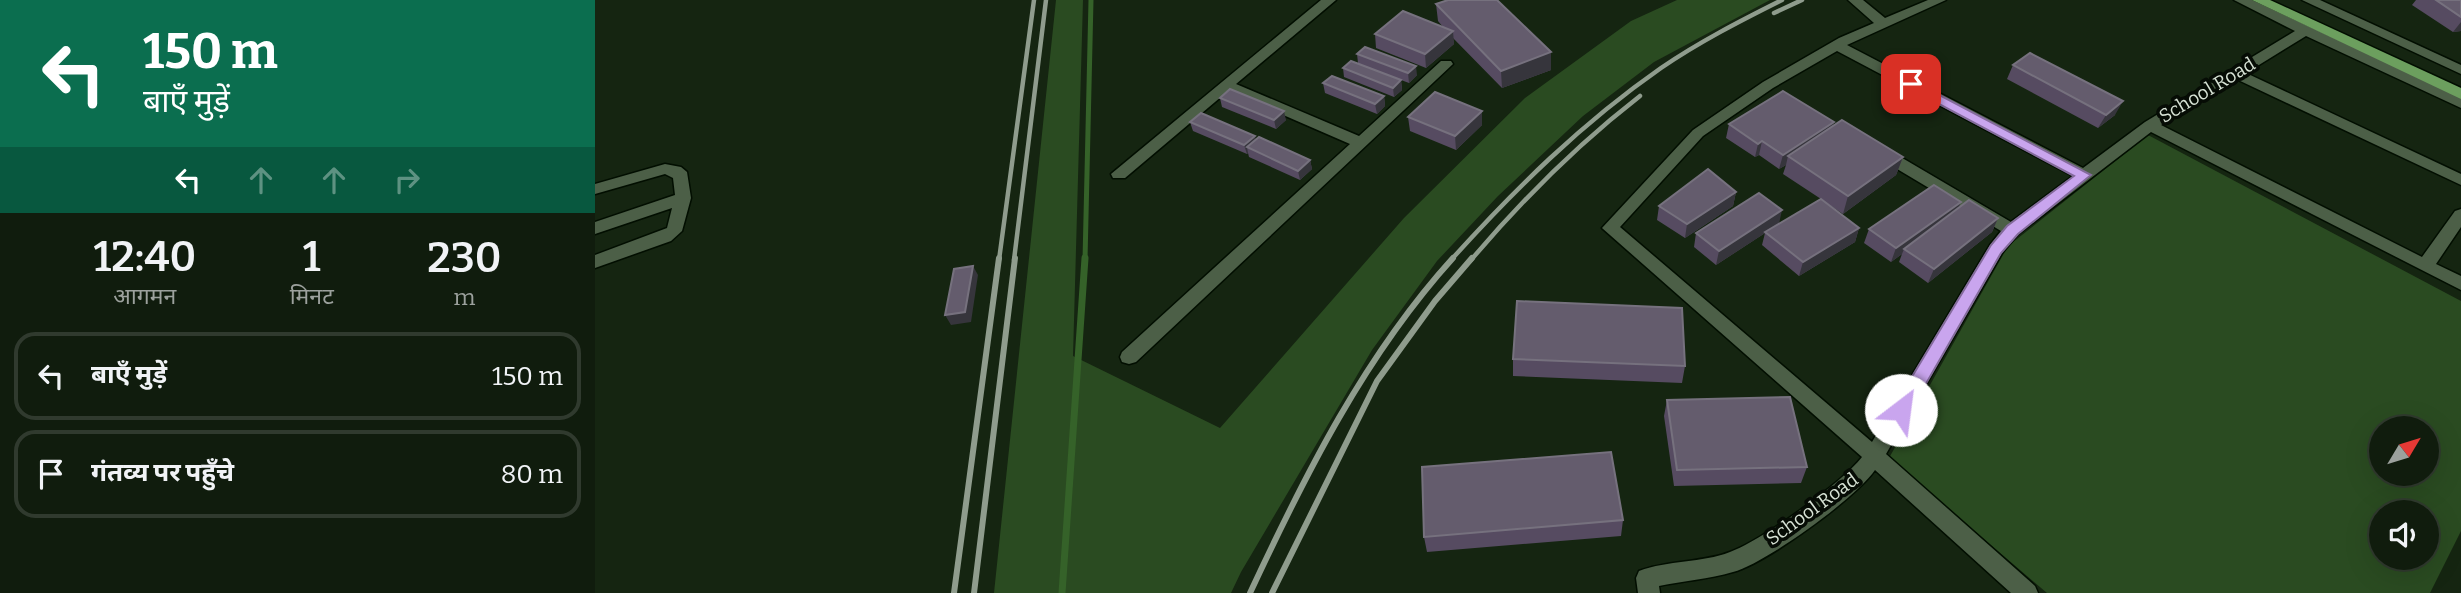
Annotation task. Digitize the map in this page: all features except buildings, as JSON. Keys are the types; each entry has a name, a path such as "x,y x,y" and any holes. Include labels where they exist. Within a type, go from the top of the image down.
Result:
{"main road":[{"path":"2259,0 2461,94"},
{"path":"2280,0 2461,84"}],"street":[{"path":"1119,174 1329,0"},
{"path":"1855,0 1882,23"},
{"path":"1939,0 1837,44 1774,88 1698,133 1610,228 1874,456 2027,593"},
{"path":"2241,0 2461,103"},
{"path":"2309,0 2461,69"},
{"name":"School Road","path":"1649,593 1647,578 1733,562 1777,537 1858,478 1874,456 1996,249 2012,230 2150,125 2304,31"},
{"path":"1837,44 2084,175"},
{"path":"1129,357 1446,64"},
{"path":"2235,73 2461,180"},
{"path":"1226,85 1361,143"},
{"path":"2150,125 2461,284"},
{"path":"1873,147 2012,230"},
{"path":"595,189 664,169 675,171 681,176 683,198 674,231 665,237 595,262"},
{"path":"595,228 683,198"},
{"path":"2425,265 2461,215"}],"green space":[{"path":"1056,0 1083,0 1073,356 1220,428 1404,218 1525,98 1631,21 1677,0 1770,0 1654,62 1583,116 1498,196 1437,261 1372,350 1231,593 994,593"},
{"path":"2148,135 2461,301 2461,531 2430,593 2047,593 1889,458 2008,246"}],"waterway":[{"path":"1085,260 1091,0"},
{"path":"1062,593 1085,258"}],"railway":[{"path":"999,260 1034,0"},
{"path":"1014,260 1046,0"},
{"path":"1451,260 1550,158 1632,89 1690,49 1782,0"},
{"path":"1774,13 1802,0"},
{"path":"1471,260 1551,174 1640,96"},
{"path":"954,593 999,258"},
{"path":"974,593 1015,258"},
{"path":"1250,593 1339,418 1392,335 1421,295 1453,258"},
{"path":"1272,593 1377,381 1435,301 1472,258"}],"route":[{"path":"1901,410 1996,249 2012,230 2084,175 1911,84"}]}
